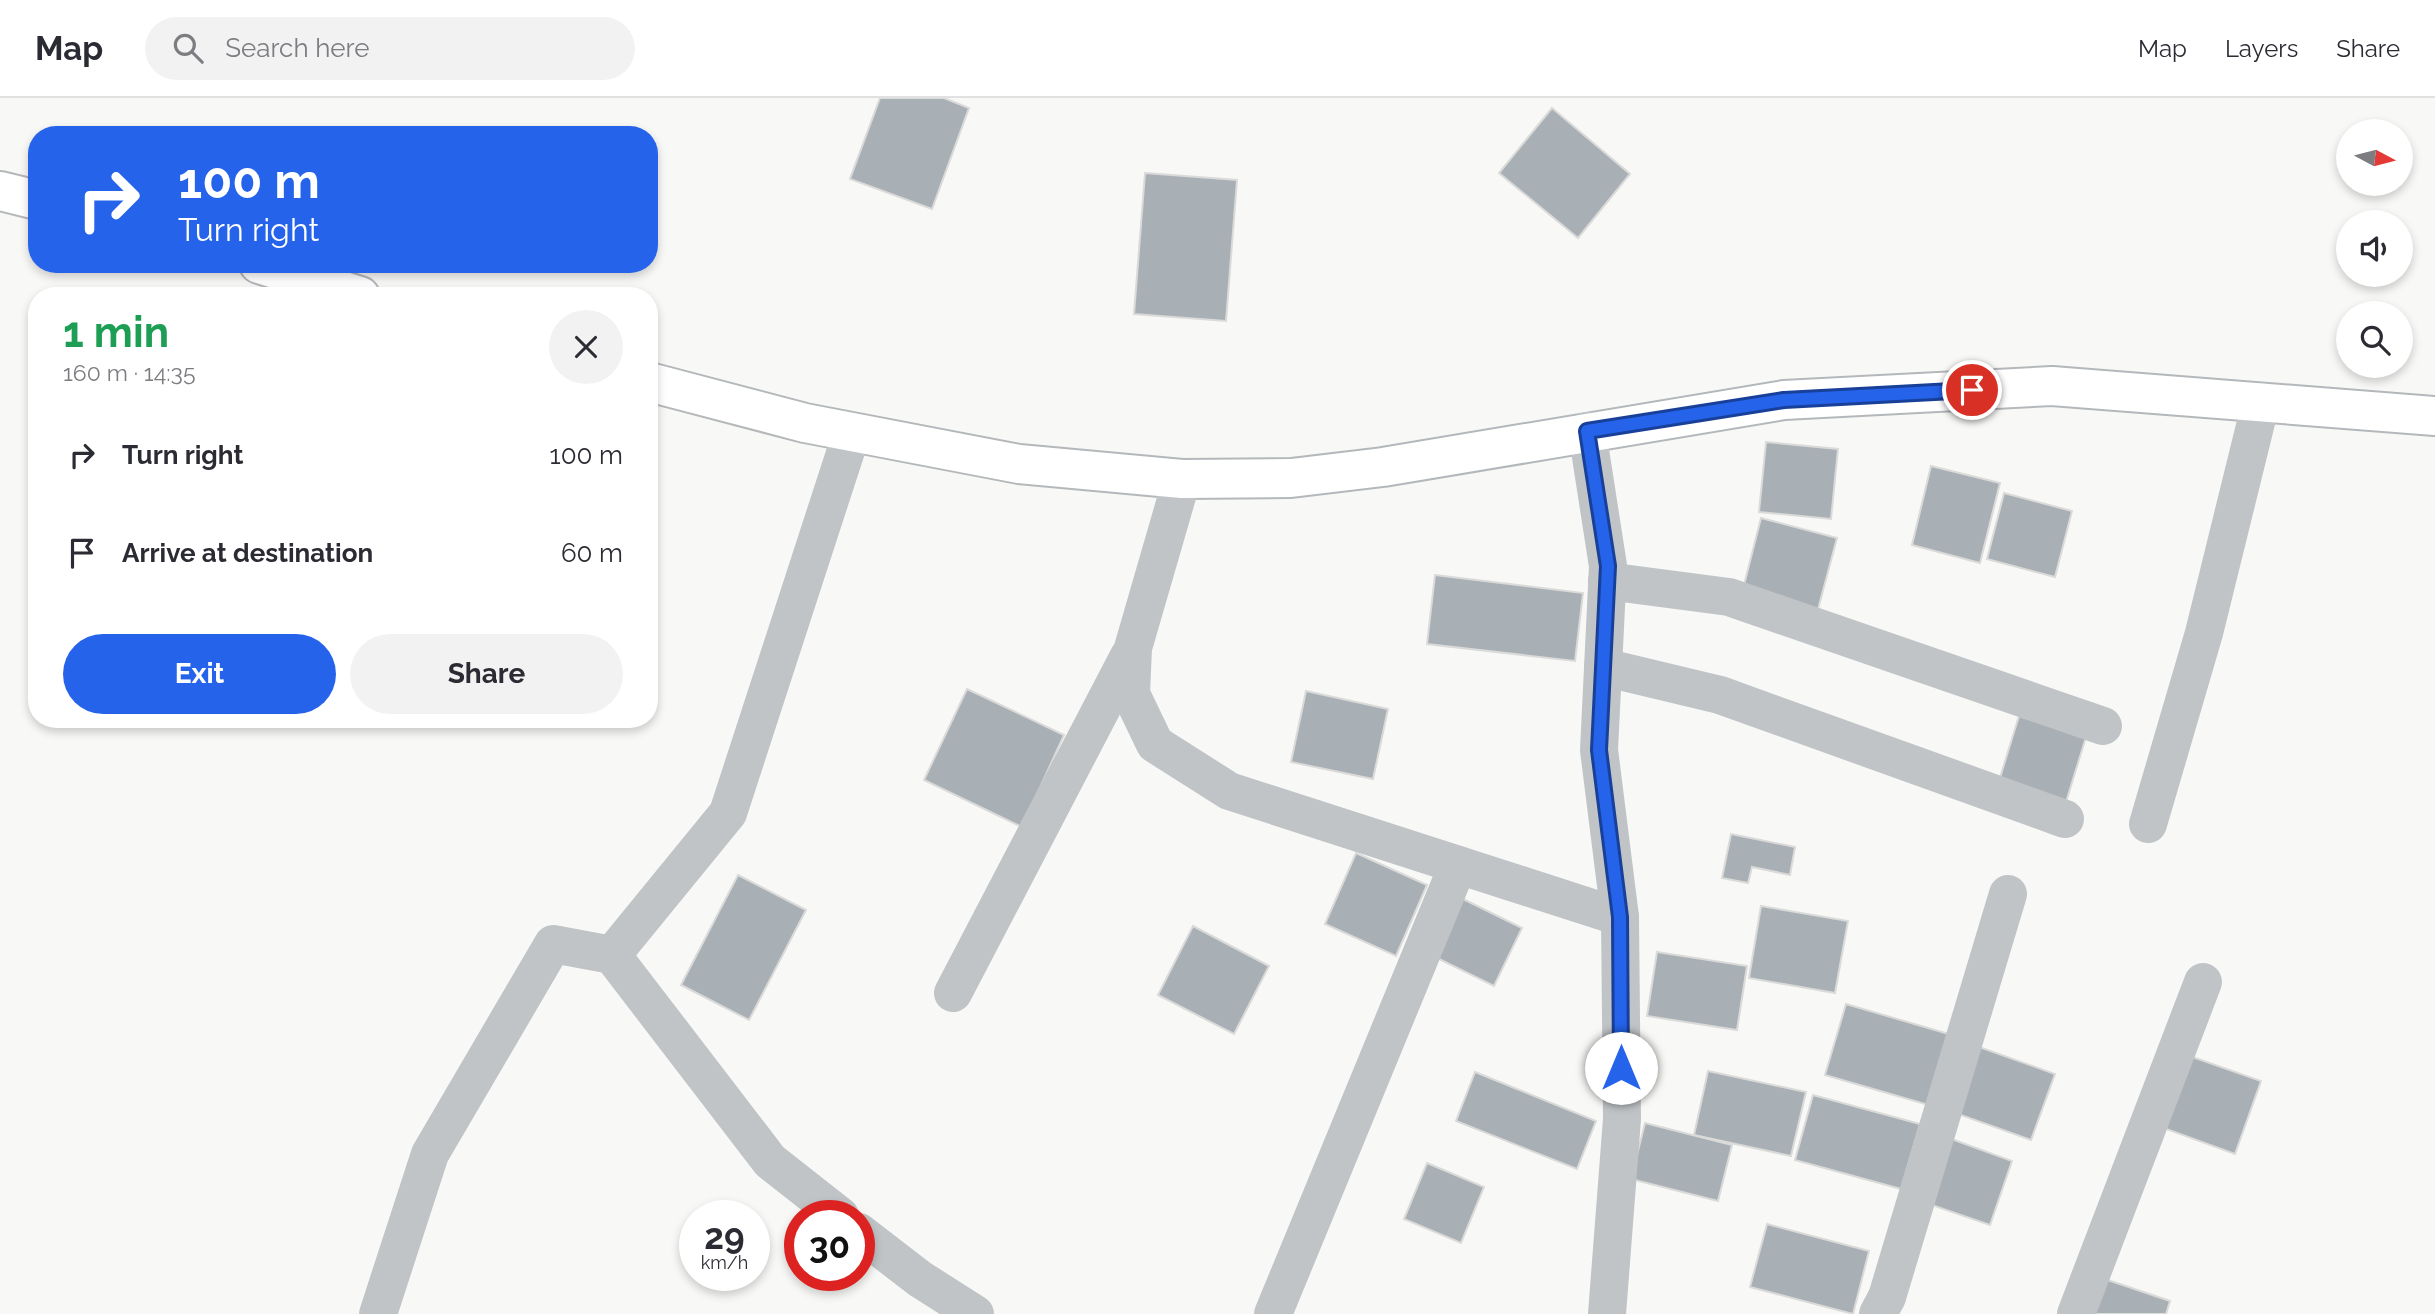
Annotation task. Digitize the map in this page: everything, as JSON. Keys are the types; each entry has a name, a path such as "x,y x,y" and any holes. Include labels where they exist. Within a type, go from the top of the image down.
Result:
{"main road":[{"path":"0,191 28,198"},
{"path":"287,273 332,287"},
{"path":"658,384 805,423 1019,464 1182,480 1291,478 1382,467 1784,400 2052,386 2435,416"}],"street":[{"path":"2148,824 2204,633 2261,402"},
{"path":"1587,431 1608,566 1599,750 1620,917 1622,1119 1607,1314"},
{"path":"612,956 728,813 852,432"},
{"path":"953,993 1133,648 1182,480"},
{"path":"1607,581 1729,597 2103,726"},
{"path":"1133,648 1131,694 1155,744 1230,791 1620,917"},
{"path":"1603,667 1720,695 2065,819"},
{"path":"1273,1314 1458,864"},
{"path":"1878,1314 1887,1297 2008,894"},
{"path":"378,1314 430,1154 553,944 612,956 770,1161 820,1200"},
{"path":"2076,1314 2203,982"},
{"path":"875,1244 920,1279 975,1314"}],"building":[{"path":"880,98 944,98 969,108 932,209 850,179"},
{"path":"1552,108 1630,174 1578,238 1499,173"},
{"path":"1145,173 1237,180 1226,321 1134,314"},
{"path":"1766,442 1838,449 1831,519 1759,512"},
{"path":"1931,466 2000,483 1980,563 1912,545"},
{"path":"2004,493 2072,511 2055,577 1987,559"},
{"path":"1761,518 1837,538 1817,613 1742,593"},
{"path":"1435,575 1583,593 1575,661 1427,644"},
{"path":"967,689 1064,735 1022,827 924,780"},
{"path":"1306,691 1388,709 1373,779 1291,762"},
{"path":"2019,716 2086,737 2066,802 1999,781"},
{"path":"1731,834 1795,847 1790,875 1752,867 1748,883 1722,878"},
{"path":"1356,853 1427,885 1396,956 1325,924"},
{"path":"738,875 806,910 749,1020 681,985"},
{"path":"1463,899 1522,928 1494,986 1435,957"},
{"path":"1761,906 1848,921 1835,993 1749,978"},
{"path":"1193,926 1269,966 1234,1034 1158,995"},
{"path":"1657,952 1747,966 1737,1030 1647,1016"},
{"path":"1846,1004 1952,1035 1932,1106 1825,1075"},
{"path":"1968,1043 2055,1074 2031,1140 1944,1109"},
{"path":"2184,1054 2261,1081 2235,1154 2158,1126"},
{"path":"1708,1071 1806,1092 1791,1156 1694,1135"},
{"path":"1475,1072 1596,1121 1577,1169 1456,1121"},
{"path":"1813,1095 1920,1124 1901,1189 1795,1160"},
{"path":"1645,1123 1732,1145 1718,1201 1631,1179"},
{"path":"1946,1137 2012,1161 1990,1225 1923,1202"},
{"path":"1427,1163 1484,1187 1461,1243 1404,1219"},
{"path":"1767,1224 1869,1251 1853,1314 1750,1287"},
{"path":"2099,1277 2170,1301 2166,1314 2087,1314"}],"route":[{"path":"1621,1068 1620,917 1599,750 1608,566 1587,431 1784,400 1972,390"}]}
